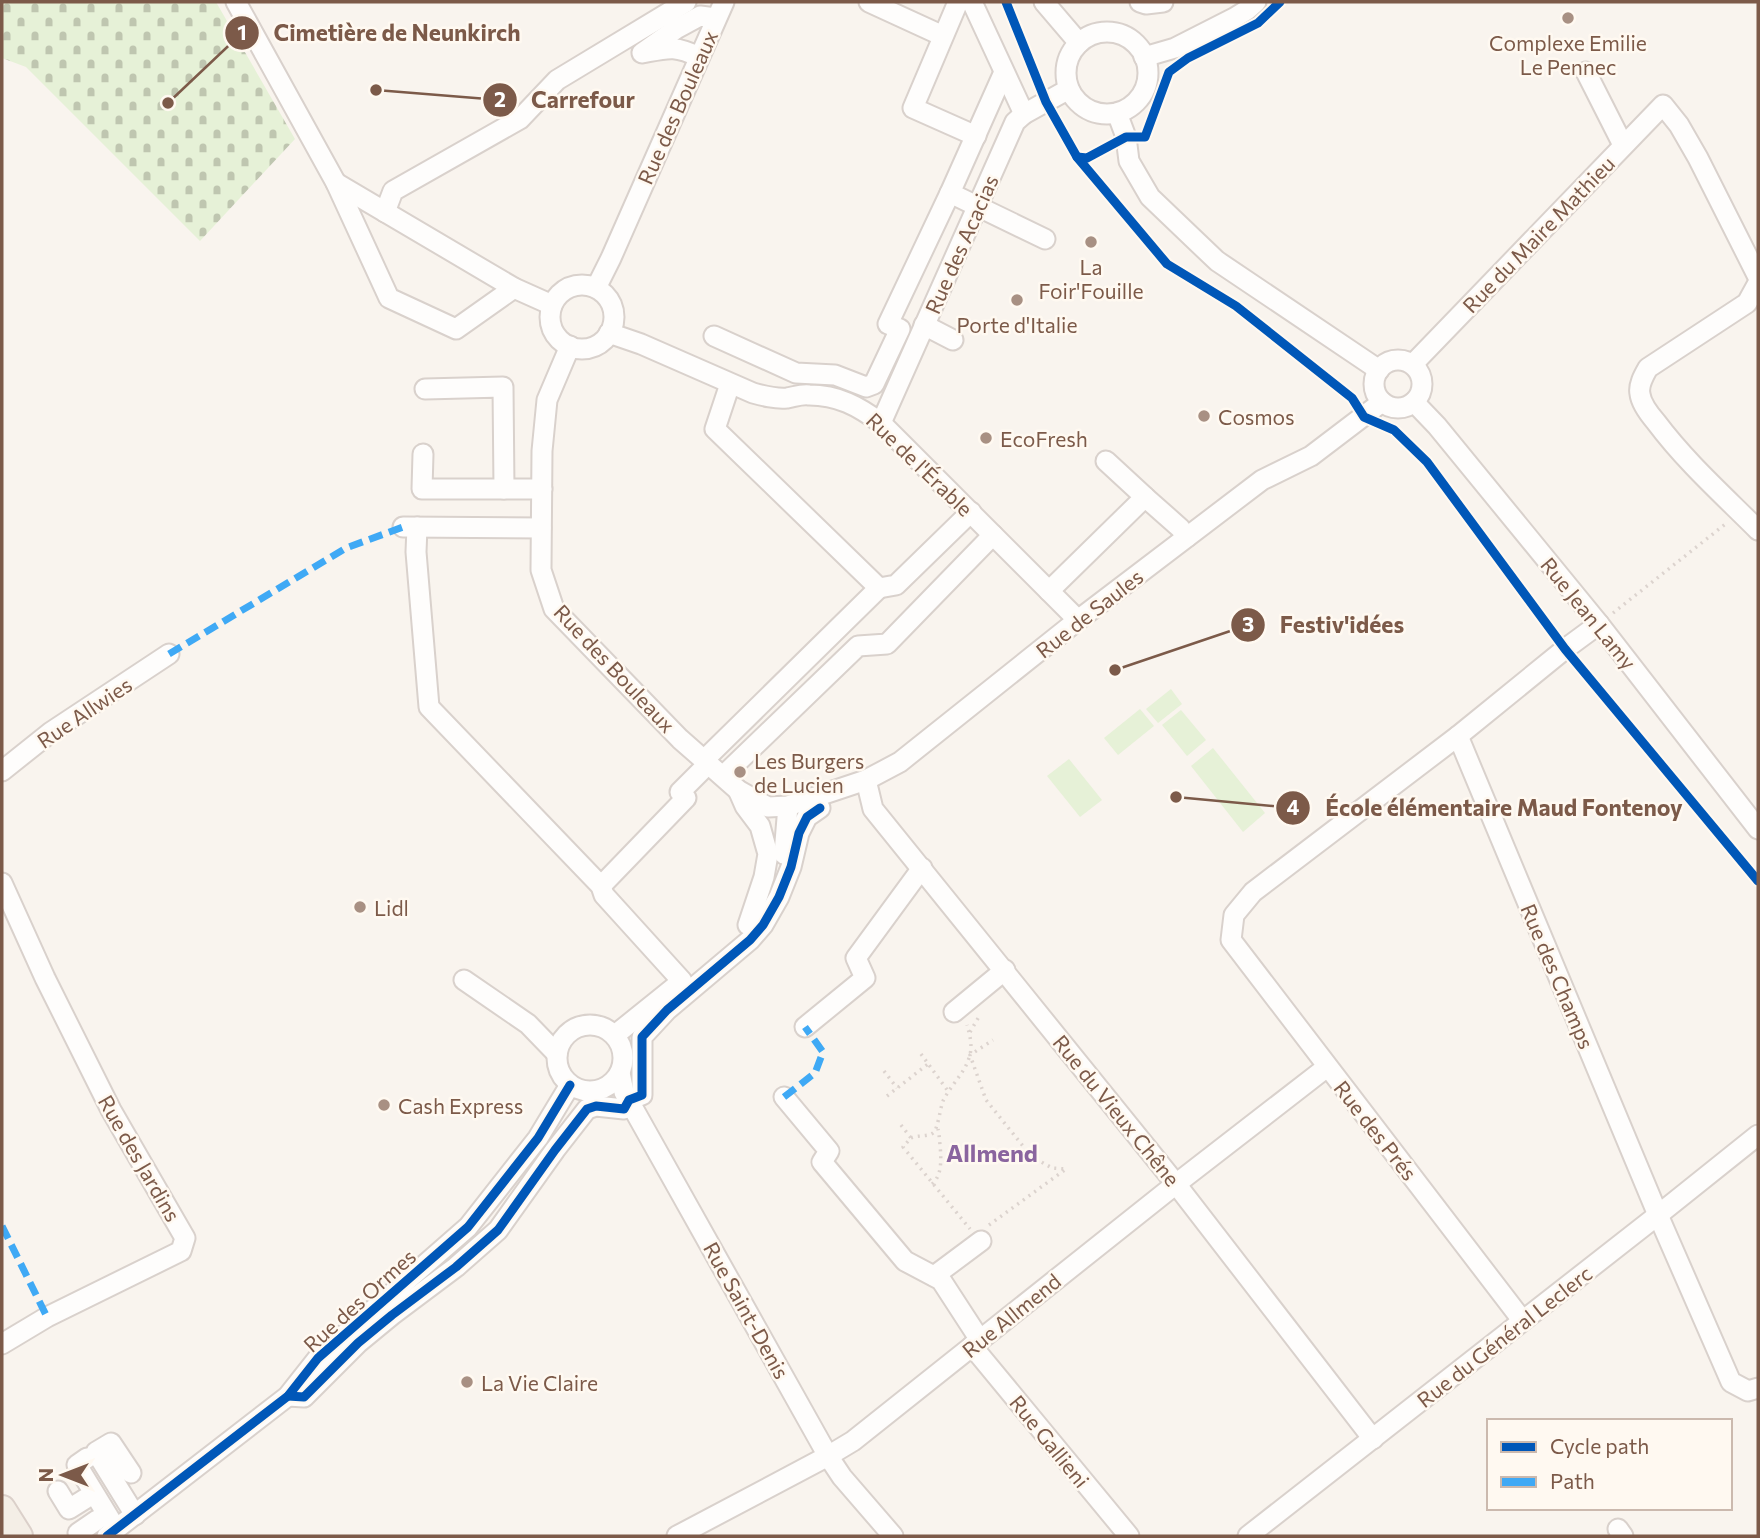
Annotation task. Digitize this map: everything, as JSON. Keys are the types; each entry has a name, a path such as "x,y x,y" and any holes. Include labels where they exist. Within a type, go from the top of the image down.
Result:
{"main road":[{"path":"2,1510 19,1536"}],"street":[{"path":"236,2 336,183 388,298 456,329 514,288"},
{"path":"385,212 393,191 520,118 556,80 686,2"},
{"path":"869,2 943,36"},
{"path":"958,2 913,108 976,136"},
{"path":"972,2 1024,114"},
{"path":"1044,2 1079,43"},
{"path":"1140,2 1163,2"},
{"path":"699,57 681,48 642,53 676,29 700,16 720,10"},
{"name":"Rue des Bouleaux","path":"596,288 720,10"},
{"path":"1144,57 1175,48 1253,11"},
{"path":"1117,33 1133,42 1144,57 1148,73 1144,90 1133,105 1117,113 1101,114 1086,109 1075,100 1069,89 1066,69 1069,56 1079,43 1089,36 1117,33"},
{"path":"953,341 888,324 1004,72"},
{"path":"1586,72 1623,145"},
{"name":"Rue des Acacias","path":"881,423 1015,122 1024,114 1069,89"},
{"name":"Rue du Maire Mathieu","path":"1413,364 1663,105 1679,125 1698,158 1758,277"},
{"path":"1117,113 1126,136 1129,161 1150,197 1217,261 1379,370"},
{"path":"336,183 514,288 552,305"},
{"path":"950,193 1045,239"},
{"path":"1758,283 1747,303 1648,368 1641,381 1640,394 1649,413 1673,444 1758,530"},
{"path":"575,285 596,288 610,301 613,323 609,333 595,346 580,349 558,339 550,322 550,313 558,295 575,285"},
{"path":"714,336 796,373 835,375 866,387 874,384 900,329"},
{"name":"Rue de l'Érable","path":"609,333 770,398 806,394 832,397 860,408 881,423 1078,620"},
{"name":"Rue des Bouleaux","path":"570,346 547,400 542,451 541,570 554,609 680,739 738,790 768,807 788,806"},
{"path":"1404,360 1413,364 1421,375 1422,389 1415,402 1404,408 1392,407 1382,402 1374,383 1379,370 1388,362 1404,360"},
{"path":"730,384 715,429 880,588"},
{"path":"425,388 503,387 505,489"},
{"name":"Rue de Saules","path":"788,806 866,780 900,762 1078,620 1262,480 1311,456 1382,402"},
{"name":"Rue Jean Lamy","path":"1415,402 1599,624 1758,829"},
{"path":"423,454 422,489 542,489"},
{"path":"1106,461 1187,537"},
{"path":"1049,591 1145,497"},
{"path":"712,767 880,588 895,585 971,512"},
{"path":"541,528 410,527 416,552 429,707 601,886 604,895 682,981"},
{"path":"601,886 682,795 712,767 858,646 887,644 993,535"},
{"path":"1458,736 1599,624"},
{"name":"Rue Allwies","path":"2,771 51,732 169,654"},
{"name":"Rue des Prés","path":"1458,736 1253,892 1234,915 1231,940 1522,1320"},
{"name":"Rue des Champs","path":"1458,736 1658,1215 1731,1382 1753,1389"},
{"name":"Rue du Vieux Chêne","path":"866,780 873,809 1177,1184 1373,1439"},
{"path":"738,790 745,806 760,827 768,854 764,877 748,925"},
{"path":"762,834 788,806"},
{"path":"615,1035 771,903 782,871 788,806"},
{"path":"288,1396 304,1397 358,1343 456,1267 498,1230 587,1109 596,1106 624,1109 629,1100 642,1095 642,1037 667,1010 750,940 763,925 779,897 791,867 799,832 807,817 820,808"},
{"path":"805,1027 865,978 856,958 922,868"},
{"name":"Rue des Jardins","path":"2,883 45,978 111,1110 186,1238 181,1251 47,1317 2,1344"},
{"path":"956,1010 1005,970"},
{"path":"464,980 528,1024 557,1054"},
{"path":"528,1024 574,1029"},
{"path":"584,1025 595,1025 606,1028 615,1035 624,1054 620,1073 613,1083 592,1091 580,1090 570,1085 557,1063 560,1044 566,1035 584,1025"},
{"name":"Rue Allmend","path":"677,1536 853,1441 1327,1067"},
{"name":"Rue Saint-Denis","path":"620,1073 629,1100 828,1456 842,1477 893,1536"},
{"name":"Rue des Ormes","path":"74,1525 108,1521 288,1396 318,1358 468,1227 538,1138 570,1085"},
{"path":"784,1097 830,1151 822,1162 905,1261 934,1276 978,1238"},
{"name":"Rue du Général Leclerc","path":"1248,1536 1758,1135"},
{"name":"Rue Gallieni","path":"934,1276 941,1280 976,1343 1129,1536"},
{"path":"108,1521 68,1472 110,1443 131,1473"},
{"path":"87,1459 108,1521"},
{"path":"58,1490 69,1509 108,1521"}],"path":[{"path":"1599,624 1740,513"},
{"path":"956,1010 962,1013 968,1030 970,1055 948,1091 936,1130 930,1135 911,1138 903,1147 978,1238 1066,1169 1052,1168 1031,1156 986,1100 970,1055"},
{"path":"970,1055 993,1040"},
{"path":"921,1054 948,1091"},
{"path":"887,1096 928,1064"},
{"path":"884,1071 897,1088"},
{"path":"901,1125 911,1138"},
{"path":"932,1184 937,1180 940,1162 939,1133 936,1126"}],"green space":[{"path":"2,2 216,2 295,139 200,241 26,67 2,58"},
{"path":"1171,689 1182,704 1158,723 1146,709"},
{"path":"1140,709 1154,726 1118,755 1104,738"},
{"path":"1181,710 1206,740 1187,756 1162,725"},
{"path":"1213,748 1265,813 1243,832 1191,766"},
{"path":"1069,759 1102,800 1080,817 1047,776"}],"marked path":[{"path":"169,654 346,548 403,527"},
{"path":"784,1097 815,1073 823,1052 805,1027"},
{"path":"2,1226 47,1317"}],"cycle path":[{"path":"1006,2 1046,102 1077,157 1167,264 1236,306 1352,398 1364,417 1394,430 1427,462 1565,649 1758,881"},
{"path":"1077,157 1087,158 1126,137 1145,137 1169,72 1188,58 1258,23 1280,2"},
{"path":"288,1396 304,1397 358,1343 456,1267 498,1230 587,1109 596,1106 624,1109 629,1100 642,1095 642,1037 667,1010 750,940 763,925 779,897 791,867 799,833 807,817 820,808"},
{"path":"107,1536 288,1396 318,1358 468,1227 538,1138 570,1085"}],"place":[{"name":"Complexe Emilie Le Pennec","path":"1568,18"},
{"name":"Carrefour","path":"376,90"},
{"name":"Cimetière de Neunkirch","path":"168,103"},
{"name":"La Foir'Fouille","path":"1091,242"},
{"name":"Porte d'Italie","path":"1017,300"},
{"name":"Cosmos","path":"1204,416"},
{"name":"EcoFresh","path":"986,438"},
{"name":"Festiv'idées","path":"1115,670"},
{"name":"Les Burgers de Lucien","path":"740,772"},
{"name":"École élémentaire Maud Fontenoy","path":"1176,797"},
{"name":"Lidl","path":"360,907"},
{"name":"Cash Express","path":"384,1105"},
{"name":"La Vie Claire","path":"467,1382"}],"district":[{"name":"Allmend","path":"992,1152"}]}
